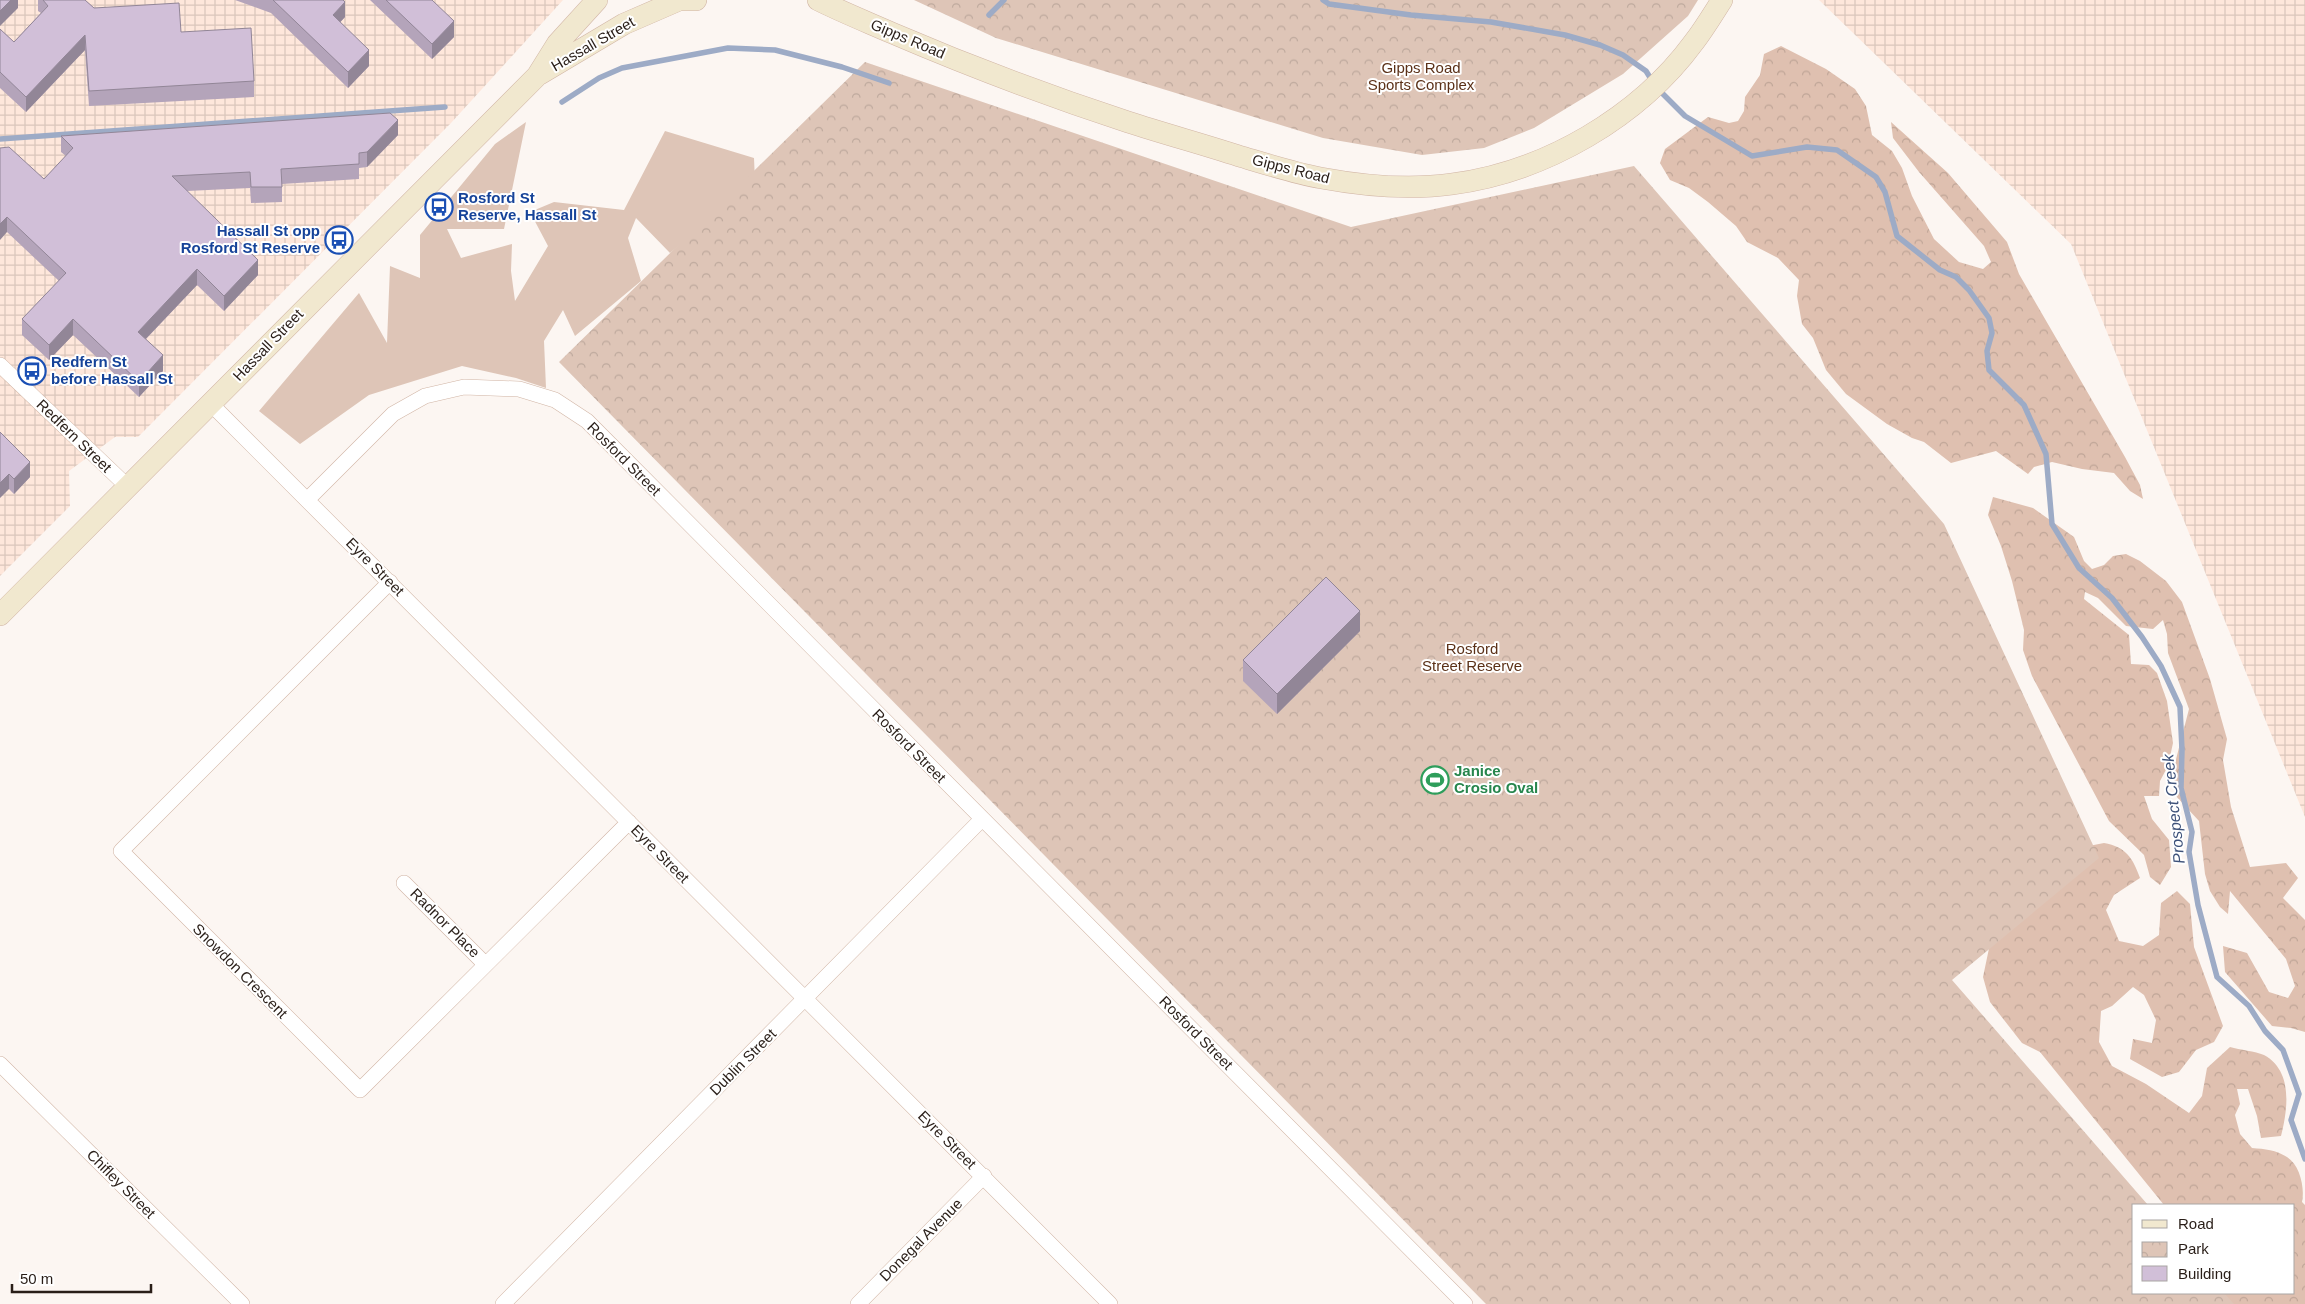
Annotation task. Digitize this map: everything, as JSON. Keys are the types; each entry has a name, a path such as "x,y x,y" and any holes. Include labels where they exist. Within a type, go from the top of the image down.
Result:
{"main road":[{"name":"Hassall Street","path":"0,615 537,76 557,44 597,0"},
{"name":"Hassall Street","path":"537,76 624,24 682,0"},
{"name":"Gipps Road","path":"815,0 1019,84 1089,109 1279,168 1319,178 1392,186 1452,184 1524,166 1556,153 1607,123 1633,104 1678,61 1694,42 1722,0"}],"street":[{"name":"Redfern Street","path":"0,365 127,486"},
{"name":"Rosford Street","path":"307,500 393,414 425,396 464,387 519,389 555,400 587,421 1465,1304"},
{"name":"Eyre Street","path":"210,404 1110,1304"},
{"name":"Snowdon Crescent","path":"390,582 121,852 360,1090 629,822"},
{"name":"Dublin Street","path":"502,1304 806,1000 982,819"},
{"name":"Radnor Place","path":"404,882 485,964"},
{"name":"Chifley Street","path":"0,1064 242,1304"},
{"name":"Donegal Avenue","path":"858,1304 984,1176"}],"shaded area":[{"path":"0,0 563,0 451,123 138,437 115,437 69,471 70,506 0,576"},
{"path":"1819,0 2305,0 2305,817 2071,244"}],"green space":[{"name":"Gipps Road Sports Complex","path":"914,0 1698,0 1688,16 1623,74 1534,128 1484,148 1422,155 1323,138 996,38"},
{"path":"1781,46 1826,69 1855,89 1866,106 1872,135 1892,151 1902,168 1912,196 1934,239 1959,262 1983,269 1991,262 1984,246 1919,172 1893,138 1891,122 1948,173 2007,242 2019,274 2125,457 2140,485 2143,499 2130,491 2114,473 2082,469 2052,462 2034,467 2028,474 1996,451 1951,463 1924,442 1912,438 1887,424 1846,394 1826,370 1813,338 1802,324 1797,296 1799,280 1778,258 1747,242 1736,226 1708,202 1689,188 1670,180 1660,163 1665,149 1708,117 1729,123 1738,121 1744,111 1745,97 1760,75 1764,54"},
{"name":"Rosford Street Reserve","path":"865,62 1351,227 1634,166 1944,524 2099,858 1952,980 2147,1204 2132,1204 2132,1294 2225,1294 2234,1304 1486,1304 559,362"},
{"path":"526,122 504,229 447,229 461,258 512,244 511,271 515,301 548,246 530,212 554,202 624,210 665,131 754,158 755,181 670,253 636,218 628,238 641,281 575,336 563,310 544,341 546,388 516,378 462,366 369,395 300,444 259,411 359,293 387,343 390,266 420,278 420,235 495,144"},
{"path":"1993,497 2033,508 2074,537 2084,561 2092,569 2104,565 2113,556 2126,554 2140,561 2166,581 2182,602 2210,679 2227,739 2223,760 2231,807 2250,867 2286,863 2298,878 2283,898 2305,920 2305,1032 2272,1026 2225,972 2223,946 2247,953 2269,992 2288,998 2295,986 2286,959 2230,891 2228,914 2220,907 2210,891 2205,874 2199,821 2175,795 2173,771 2189,709 2168,653 2167,634 2163,620 2153,629 2126,626 2098,598 2085,592 2084,599 2129,635 2131,664 2149,665 2157,673 2167,701 2173,743 2168,766 2160,781 2159,796 2144,796 2152,819 2169,840 2171,867 2160,885 2150,877 2144,855 2109,821 2032,676 2023,650 2024,630 2012,581 2001,546 1988,515"},
{"path":"2104,843 2118,847 2128,854 2140,878 2114,895 2106,910 2119,941 2143,946 2159,935 2161,903 2177,891 2190,904 2194,947 2223,1026 2214,1042 2196,1050 2179,1072 2162,1077 2130,1059 2133,1039 2152,1043 2156,1020 2144,995 2133,987 2112,1006 2101,1011 2099,1042 2112,1066 2146,1084 2189,1113 2202,1096 2207,1068 2230,1047 2264,1055 2280,1070 2286,1091 2285,1114 2281,1136 2261,1138 2257,1116 2248,1089 2237,1089 2240,1104 2235,1115 2240,1134 2252,1148 2270,1150 2287,1157 2298,1171 2303,1190 2302,1202 2305,1205 2305,1304 2228,1304 2220,1294 2295,1294 2295,1204 2163,1204 2040,1052 2022,1043 1990,1002 1983,977 1996,915 2048,854"}],"building":[{"path":"0,0 11,0 0,11"},
{"path":"43,0 85,0 94,8 179,3 181,32 251,28 254,81 89,91 85,35 26,97 0,72 0,29 14,42 48,6"},
{"path":"273,0 343,0 345,2 333,15 369,50 348,72"},
{"path":"386,0 432,0 454,21 432,44"},
{"path":"390,113 398,120 367,152 359,153 359,164 281,169 282,187 251,187 250,172 172,176 258,260 224,296 197,269 138,332 163,355 139,382 73,319 49,345 22,319 66,273 7,217 0,224 0,148 9,147 44,179 73,148 61,136"},
{"path":"0,432 30,462 14,479 9,474 0,483"},
{"path":"1326,577 1360,611 1277,694 1243,660"}],"waterway":[{"path":"989,15 1004,0"},
{"name":"Prospect Creek","path":"1323,0 1329,4 1411,15 1491,22 1565,35 1600,45 1623,55 1646,71 1656,87 1685,116 1752,156 1807,147 1837,150 1876,177 1885,192 1897,236 1940,270 1956,277 1969,290 1989,318 1992,333 1987,351 1989,370 2024,405 2046,454 2052,524 2079,568 2112,598 2142,637 2161,666 2180,707 2181,788 2192,832 2189,852 2198,905 2217,977 2249,1006 2265,1031 2283,1050 2299,1094 2291,1120 2305,1159"},
{"path":"562,102 599,78 622,68 728,48 775,50 842,67 889,83"},
{"path":"0,139 445,107"}],"place":[{"name":"Rosford St Reserve, Hassall St","path":"439,207"},
{"name":"Hassall St opp Rosford St Reserve","path":"339,240"},
{"name":"Redfern St before Hassall St","path":"32,371"},
{"name":"Janice Crosio Oval","path":"1435,780"}]}
